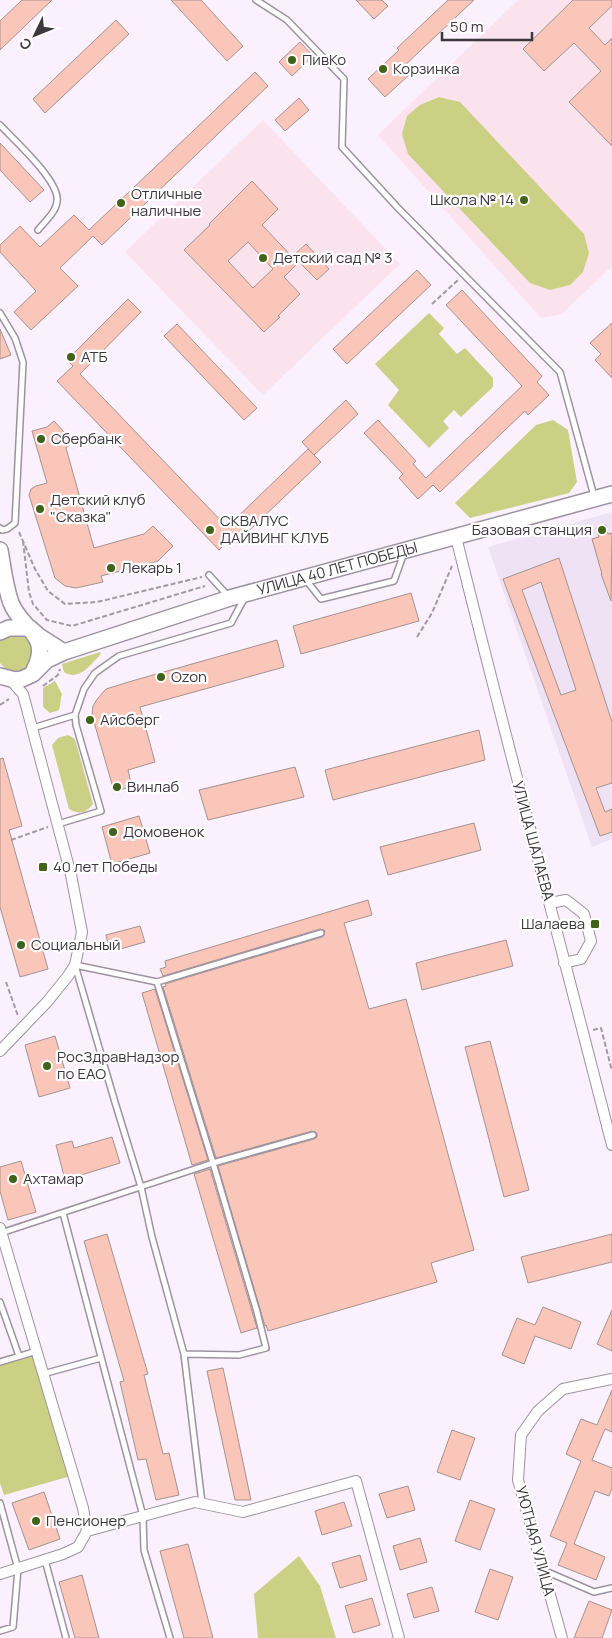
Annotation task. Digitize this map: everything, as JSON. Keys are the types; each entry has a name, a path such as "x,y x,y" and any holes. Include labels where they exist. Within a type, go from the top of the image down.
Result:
{"main road":[{"name":"УЛИЦА 40 ЛЕТ ПОБЕДЫ","path":"33,674 47,660 64,652 230,598 405,550 458,543 612,494"},
{"path":"0,550 7,592 12,605 30,628 41,649 40,659 33,674 15,680 3,675"},
{"path":"0,632 8,628 30,628 64,652"}],"street":[{"name":"УЛИЦА ШАЛАЕВА","path":"458,543 519,790 612,1145"},
{"path":"23,694 33,674"},
{"path":"0,1051 47,1002 75,965 82,932 71,875 23,694 3,675"},
{"path":"550,903 566,900 584,914 591,941 581,958 564,963"},
{"path":"0,1574 63,1554 78,1547 87,1531 83,1508 1,1230"},
{"name":"УЮТНАЯ УЛИЦА","path":"562,1638 518,1480 521,1435 538,1411 563,1389 612,1379"},
{"path":"87,1531 195,1502 243,1512 356,1481 400,1638"}],"lane":[{"path":"256,0 287,20 344,80 342,147 398,208 560,372 595,499"},
{"path":"0,125 34,160 52,184 57,198 55,209 38,230"},
{"path":"0,313 15,338 23,362 15,523 7,529 2,530 0,528"},
{"path":"304,578 321,599 394,581 405,550"},
{"path":"209,575 230,598"},
{"path":"58,824 101,811 75,716 84,689 95,673 119,656 231,623 246,594"},
{"path":"32,729 75,716"},
{"path":"202,1503 184,1354 152,1237 141,1187 75,965 156,982 321,933"},
{"path":"156,982 213,1163 266,1348 239,1355 184,1354"},
{"path":"1,1230 63,1213 213,1163 313,1135"},
{"path":"63,1213 143,1516 144,1550 170,1638"},
{"path":"0,1302 19,1356"},
{"path":"0,1362 37,1351"},
{"path":"44,1374 101,1358"},
{"path":"0,1503 18,1569 13,1627 0,1631"},
{"path":"45,1560 66,1638"},
{"path":"543,1569 594,1592 612,1588"}],"path":[{"path":"432,304 464,274"},
{"path":"15,523 35,569 48,591 65,604 97,602 209,575"},
{"path":"23,541 29,592 39,612 47,620 72,626 205,586"},
{"path":"417,637 432,613 458,543"},
{"path":"25,602 32,600"},
{"path":"47,620 48,625"},
{"path":"43,686 58,675 60,669"},
{"path":"0,705 9,699"},
{"path":"11,840 58,824"},
{"path":"6,982 22,1028"},
{"path":"582,1033 601,1028 612,1071"}],"shaded area":[{"name":"Школа № 14","path":"518,0 612,0 612,266 562,314 541,318 378,135"},
{"name":"Детский сад № 3","path":"263,120 400,264 263,395 125,252"},
{"path":"612,512 612,839 592,847 488,547"}],"green space":[{"path":"439,97 460,102 584,234 589,253 583,272 570,285 550,290 530,283 408,154 402,134 407,116 420,105"},
{"path":"429,313 444,328 439,334 457,354 465,348 493,378 493,387 461,417 454,410 443,421 449,428 429,448 388,405 399,390 375,364"},
{"path":"553,420 568,430 577,482 569,493 470,518 455,503 536,425"},
{"path":"7,634 26,634 35,644 29,669 13,672 6,669 0,663 0,641"},
{"path":"100,652 101,654 84,671 75,675 69,675 64,672 62,664"},
{"path":"55,681 62,694 59,710 50,713 43,707 43,688"},
{"path":"68,735 75,739 93,804 82,812 69,809 52,745 58,738"},
{"path":"32,1355 71,1476 4,1495 0,1483 0,1365"},
{"path":"299,1556 320,1586 336,1638 258,1638 254,1594"}],"building":[{"path":"22,0 52,0 0,50 0,21"},
{"path":"171,0 201,0 243,46 227,61"},
{"path":"356,0 382,0 388,6 374,19"},
{"path":"448,0 474,0 402,68 409,75 385,97 368,79 399,50 397,48"},
{"path":"573,0 612,0 612,6 589,28 605,45 612,38 612,146 569,102 601,71 574,43 544,71 523,49"},
{"path":"116,20 129,34 45,113 33,99"},
{"path":"300,42 313,56 292,76 279,62"},
{"path":"255,72 268,86 102,245 93,236 60,268 78,286 31,330 14,312 36,291 0,252 0,245 20,226 40,247 74,215 89,230"},
{"path":"299,98 309,110 285,131 275,120"},
{"path":"0,143 44,190 30,202 0,170"},
{"path":"252,181 278,209 262,225 298,263 284,277 300,294 264,332 184,250","holes":["248,242 273,269 253,288 228,261"]},
{"path":"306,244 329,269 317,280 293,256"},
{"path":"417,270 431,285 347,364 333,349"},
{"path":"462,290 542,376 537,382 549,395 528,415 525,411 440,492 433,485 418,499 399,478 403,474 364,433 378,420 416,461 413,464 426,478 522,386 446,305"},
{"path":"128,299 141,312 80,374 227,527 308,449 321,462 239,540 234,535 219,550 57,381 73,366 67,360"},
{"path":"612,323 612,378 595,360 601,354 590,343"},
{"path":"177,324 257,408 244,420 164,336"},
{"path":"0,329 11,355 0,359"},
{"path":"346,400 358,414 314,455 302,442"},
{"path":"54,421 73,442 66,448 94,548 144,534 153,526 173,546 158,561 101,576 103,582 76,588 65,586 55,578 29,495 31,489 47,483 32,431 47,427"},
{"path":"606,525 608,534 612,533 611,601 601,574 592,539 599,537 596,528"},
{"path":"559,558 612,722 612,783 596,788 605,812 612,809 612,832 600,836 503,579","holes":["541,582 576,690 561,695 522,590"]},
{"path":"411,593 419,621 301,654 293,626"},
{"path":"277,640 284,667 140,707 155,762 128,770 132,787 114,791 92,715 93,706 106,689"},
{"path":"479,730 485,760 333,800 325,770"},
{"path":"3,758 22,826 9,830 48,969 20,977 0,907 0,759"},
{"path":"295,767 304,797 208,820 199,790"},
{"path":"139,816 150,853 112,864 102,827"},
{"path":"474,823 481,850 388,875 380,847"},
{"path":"368,900 372,915 344,923 369,1009 406,999 474,1250 431,1263 437,1282 268,1331 218,1166 314,1139 317,1137 317,1133 312,1131 216,1158 163,987 166,986 165,984 322,937 325,932 320,929 163,976 160,969 166,967 165,961"},
{"path":"140,926 145,942 110,952 106,935"},
{"path":"506,940 513,966 422,990 416,963"},
{"path":"155,989 208,1160 192,1165 142,993"},
{"name":"РосЗдравНадзор по ЕАО","path":"55,1036 70,1088 39,1097 25,1045"},
{"path":"490,1041 529,1190 504,1197 465,1047"},
{"path":"112,1137 120,1163 65,1180 56,1145 72,1141 74,1148"},
{"name":"Ахтамар","path":"21,1161 36,1212 8,1220 0,1191 0,1167"},
{"path":"210,1169 257,1328 241,1333 194,1174"},
{"path":"107,1234 148,1374 144,1375 163,1454 169,1453 179,1495 156,1500 146,1459 138,1460 120,1382 124,1381 84,1241"},
{"path":"612,1234 612,1262 528,1283 521,1257"},
{"path":"543,1307 581,1322 571,1349 535,1336 524,1364 502,1355 517,1318 535,1325"},
{"path":"612,1310 612,1351 597,1344"},
{"path":"223,1368 251,1500 235,1500 207,1371"},
{"path":"612,1390 612,1432 605,1429 592,1460 612,1468 612,1488 609,1496 595,1491 574,1544 605,1557 596,1580 558,1565 567,1543 550,1536 581,1461 566,1454 581,1419 597,1425"},
{"path":"452,1430 475,1438 460,1480 437,1472"},
{"path":"408,1486 415,1510 387,1518 379,1494"},
{"name":"Пенсионер","path":"44,1492 60,1539 29,1550 12,1503"},
{"path":"470,1500 495,1509 480,1550 455,1541"},
{"path":"344,1502 352,1526 322,1535 315,1511"},
{"path":"420,1538 427,1562 400,1570 393,1546"},
{"path":"188,1544 213,1638 184,1638 160,1551"},
{"path":"360,1555 367,1580 340,1588 332,1563"},
{"path":"490,1569 513,1577 498,1620 475,1612"},
{"path":"82,1575 99,1638 75,1638 59,1582"},
{"path":"432,1587 439,1611 414,1618 407,1594"},
{"path":"372,1598 380,1625 353,1633 345,1606"},
{"path":"589,1601 612,1610 602,1638 574,1638"}],"place":[{"name":"ПивКо","path":"292,60"},
{"name":"Корзинка","path":"383,69"},
{"name":"Школа № 14","path":"524,200"},
{"name":"Отличные наличные","path":"121,203"},
{"name":"Детский сад № 3","path":"263,258"},
{"name":"АТБ","path":"71,357"},
{"name":"Сбербанк","path":"41,439"},
{"name":"Детский клуб \"Сказка\"","path":"40,509"},
{"name":"СКВАЛУС ДАЙВИНГ КЛУБ","path":"210,530"},
{"name":"Базовая станция","path":"602,530"},
{"name":"Лекарь 1","path":"111,568"},
{"name":"Ozon","path":"161,677"},
{"name":"Айсберг","path":"90,720"},
{"name":"Винлаб","path":"117,787"},
{"name":"Домовенок","path":"113,832"},
{"name":"40 лет Победы","path":"43,867"},
{"name":"Шалаева","path":"595,924"},
{"name":"Социальный","path":"21,945"},
{"name":"РосЗдравНадзор по ЕАО","path":"47,1066"},
{"name":"Ахтамар","path":"13,1179"},
{"name":"Пенсионер","path":"36,1521"}]}
